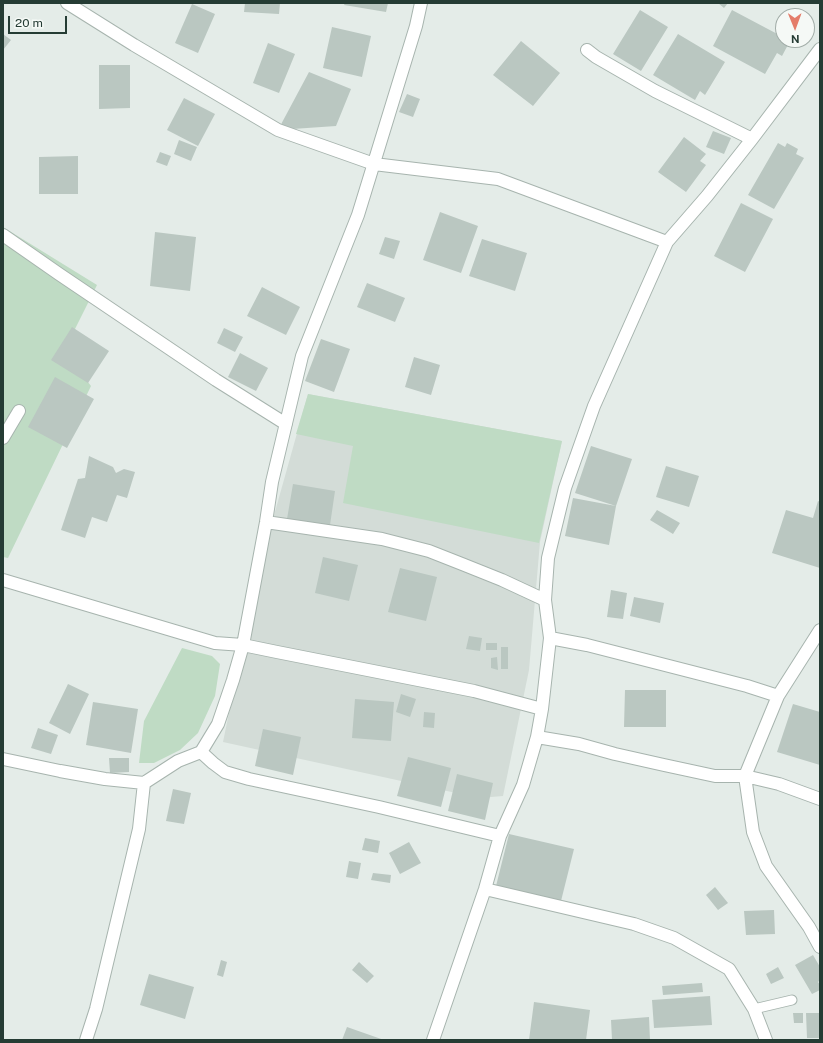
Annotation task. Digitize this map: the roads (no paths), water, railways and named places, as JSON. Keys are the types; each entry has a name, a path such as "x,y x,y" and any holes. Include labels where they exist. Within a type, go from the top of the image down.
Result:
{"street":[{"path":"67,3 134,45 278,130 374,164 498,180 667,242"},
{"path":"3,759 105,779 144,783 178,761 201,752 218,724 243,646 272,482 302,356 358,215 416,26 421,3"},
{"path":"433,1040 485,889 500,836 523,785 537,737 542,709 550,638 545,600 548,558 566,488 594,406 667,242 707,196 820,49"},
{"path":"587,50 596,57 655,91 752,139"},
{"path":"3,235 216,380 286,424"},
{"path":"3,438 19,411"},
{"path":"266,522 382,539 422,550 502,580 545,600"},
{"path":"3,580 215,643 243,646 474,691 542,709"},
{"path":"820,630 778,696 744,776 753,832 766,866 809,927 820,947"},
{"path":"550,638 587,645 747,686 778,696"},
{"path":"537,737 580,744 664,766 715,776 744,776 779,784 820,799"},
{"path":"201,752 225,772 249,779 379,807 500,836"},
{"path":"86,1040 96,1009 139,829 144,783"},
{"path":"485,889 634,924 674,938 729,968 754,1009 766,1040"}],"lane":[{"path":"754,1009 792,1000"}]}
